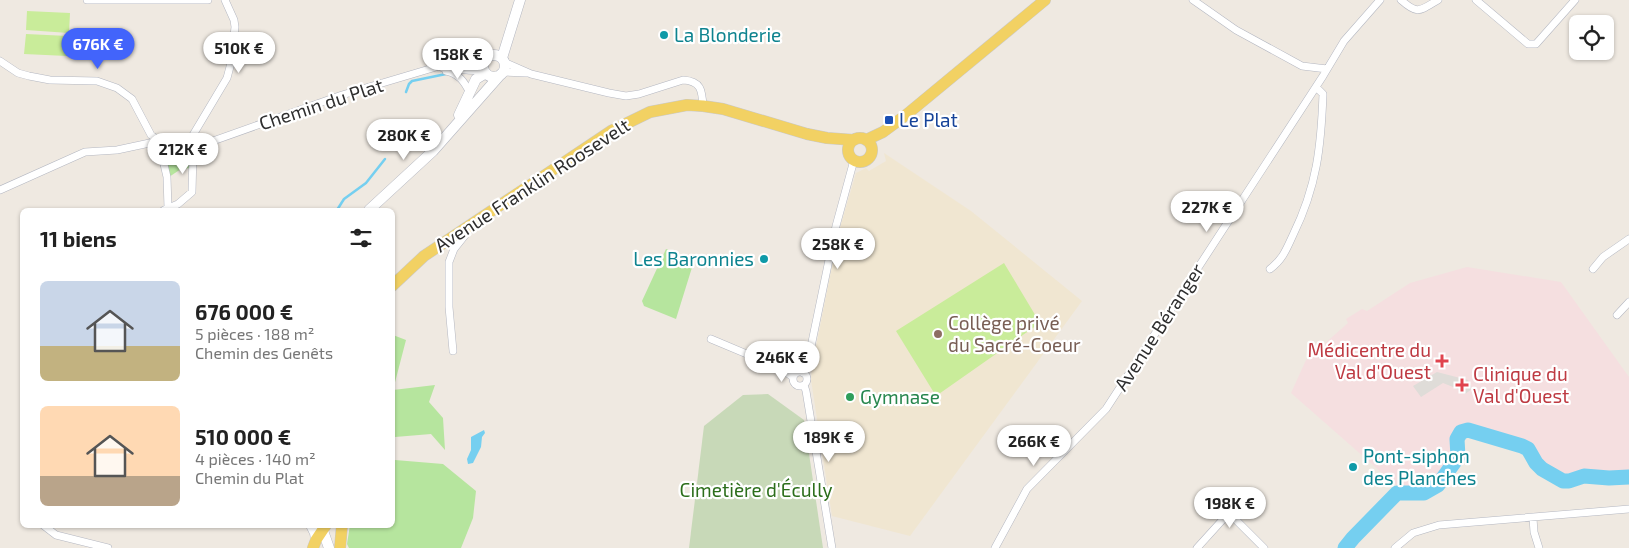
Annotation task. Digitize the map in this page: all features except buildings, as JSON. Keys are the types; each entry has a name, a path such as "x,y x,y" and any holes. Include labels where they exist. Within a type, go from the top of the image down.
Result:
{"main road":[{"path":"484,68 494,77 501,64 520,0"},
{"path":"864,143 871,154 862,162 851,156 849,145 864,143 906,115 1044,0"},
{"path":"454,126 489,56 501,64"},
{"path":"371,208 433,151 501,64"},
{"name":"Avenue Franklin Roosevelt","path":"395,283 424,256 471,224 627,121 650,112 687,105 703,106 723,109 786,129 827,138 864,143"},
{"name":"Avenue Franklin Roosevelt","path":"827,138 851,156"},
{"path":"312,528 315,533 314,544"},
{"path":"314,544 322,528"},
{"path":"324,528 329,548"},
{"path":"340,548 342,528"}],"street":[{"path":"86,0 208,0"},
{"path":"190,140 227,78 231,63 235,27 225,0"},
{"path":"1194,0 1236,30 1302,66 1327,69"},
{"name":"Avenue Béranger","path":"995,548 1027,489 1106,409 1344,41 1380,0"},
{"path":"1401,0 1412,10 1419,11 1438,0"},
{"path":"1476,0 1528,44 1536,44 1575,0"},
{"path":"0,61 18,73 29,76 50,80 97,81 117,88 132,99 147,130 159,144 167,177 166,208"},
{"name":"Chemin du Plat","path":"159,144 196,147 342,95 459,61 484,68"},
{"path":"501,64 531,74 626,96 639,94 683,80 691,80 701,90 703,106"},
{"name":"Chemin du Plat","path":"430,70 442,70 456,74 465,83 470,93"},
{"path":"1270,269 1281,261 1300,220 1313,183 1320,151 1323,94 1316,87"},
{"path":"0,190 85,152 117,150 190,140 196,147 193,154 192,192 178,204 168,208"},
{"path":"803,373 807,366 851,156"},
{"path":"453,351 449,307 449,262 454,250 471,224"},
{"path":"1592,269 1604,257 1629,239"},
{"path":"1617,315 1629,302"},
{"path":"712,339 780,368 793,376"},
{"path":"803,373 797,372 793,376 793,382 796,386 804,385"},
{"path":"803,373 807,380 804,385"},
{"path":"804,385 832,548"},
{"path":"1395,548 1413,533 1438,525 1629,509"},
{"path":"1197,548 1229,515 1264,548"},
{"path":"1533,518 1534,532 1539,548"},
{"path":"47,528 56,535 108,548"}],"shaded area":[{"name":"Collège privé du Sacré-Coeur","path":"884,153 971,211 1082,301 910,536 832,516 811,380 839,231 856,173 866,168 869,171 886,161"},
{"name":"Clinique du Val d'Ouest","path":"1467,267 1561,282 1629,377 1629,474 1607,476 1587,473 1570,479 1564,479 1541,466 1528,447 1465,428 1457,435 1457,455 1449,470 1431,488 1423,491 1411,491 1398,487 1291,393 1306,360 1348,323 1346,319 1362,309 1367,311 1410,283"},
{"path":"1437,372 1468,380 1472,389 1465,394 1463,391 1443,383 1421,397 1413,386"}],"green space":[{"path":"27,11 70,13 69,33 26,30"},
{"path":"26,34 68,36 67,56 24,54"},
{"path":"180,149 190,156 190,168 181,169 169,177 168,154 170,151"},
{"path":"666,249 694,261 676,319 644,306 642,301"},
{"path":"1004,263 1040,323 936,396 896,331"},
{"path":"395,336 406,340 395,382"},
{"path":"435,385 429,402 443,418 445,450 431,434 395,437 395,390"},
{"name":"Cimetière d'Écully","path":"768,394 804,420 823,548 689,548 704,426 743,395"},
{"path":"395,460 443,464 476,491 473,518 461,548 349,548 347,544 350,528 395,528"}],"water":[{"path":"484,430 485,433 482,437 481,447 473,463 468,464 467,459 471,450 471,437"}],"waterway":[{"path":"406,92 412,81 446,74"},
{"path":"338,208 344,199 366,183 385,159"},
{"path":"1345,548 1397,493 1424,493 1438,485 1458,457 1457,439 1461,432 1468,430 1528,449 1542,469 1563,481 1584,476 1629,477"}],"place":[{"name":"La Blonderie","path":"664,35"},
{"name":"Le Plat","path":"889,120"},
{"name":"Les Baronnies","path":"764,259"},
{"name":"Collège privé du Sacré-Coeur","path":"938,334"},
{"name":"Médicentre du Val d'Ouest","path":"1442,361"},
{"name":"Clinique du Val d'Ouest","path":"1462,385"},
{"name":"Gymnase","path":"850,397"},
{"name":"Pont-siphon des Planches","path":"1353,467"}]}
